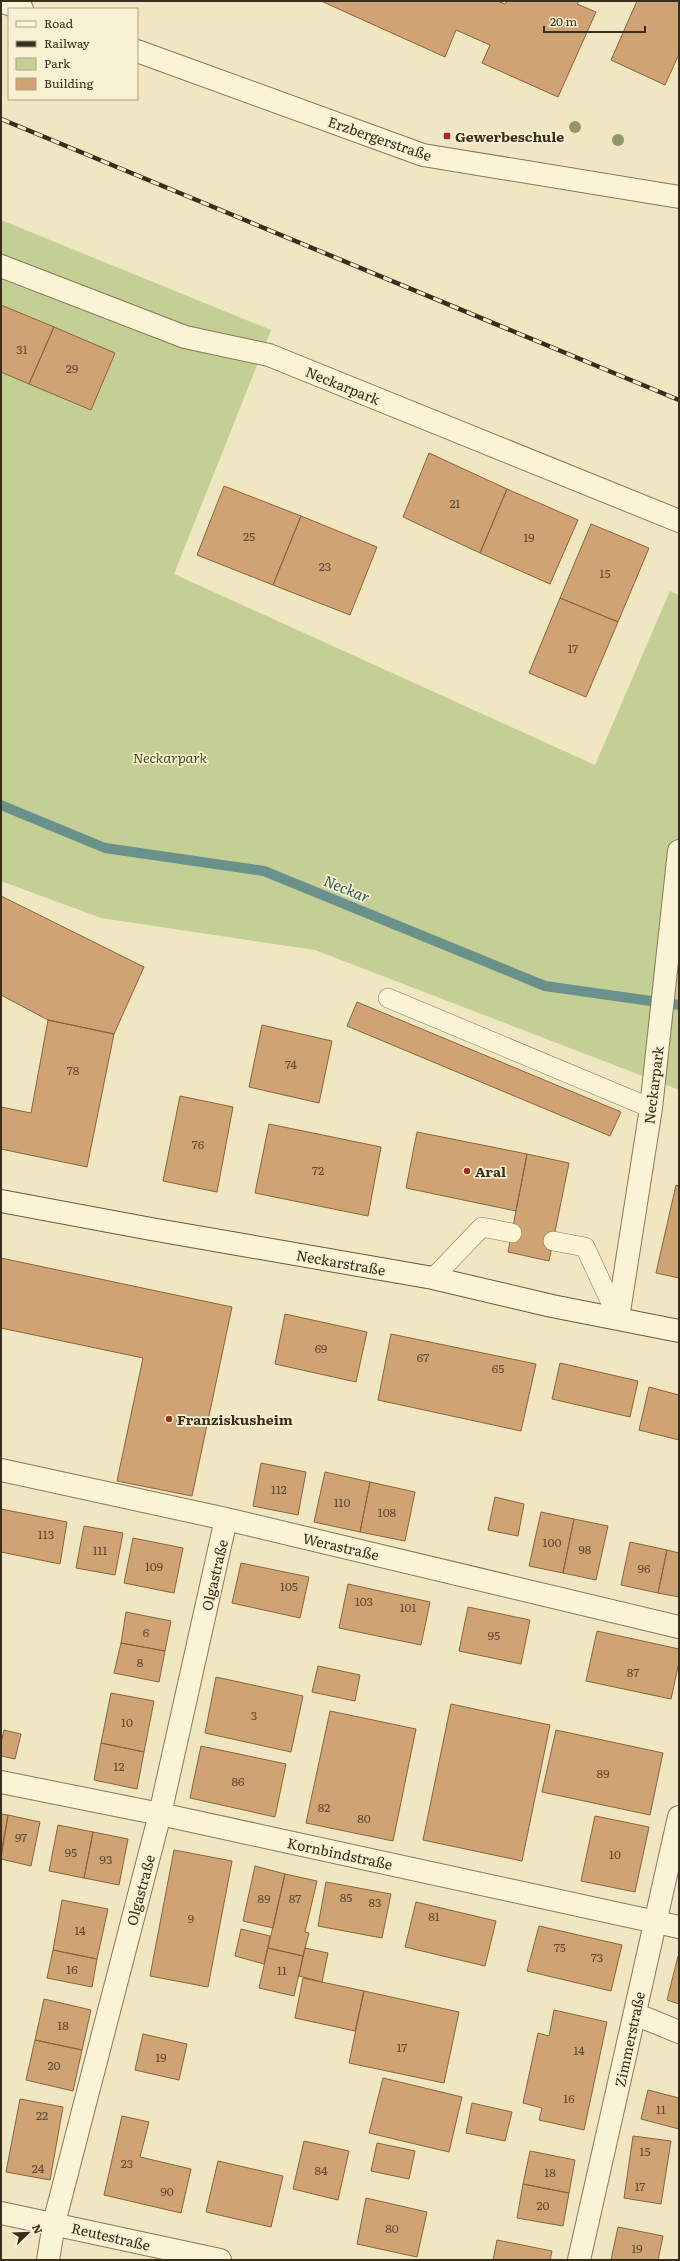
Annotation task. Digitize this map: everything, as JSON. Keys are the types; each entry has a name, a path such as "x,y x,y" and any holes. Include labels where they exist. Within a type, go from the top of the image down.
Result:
{"street":[{"path":"1,1 19,8"},
{"name":"Erzbergerstraße","path":"138,51 423,155 679,197"},
{"name":"Neckarpark","path":"1,266 186,337 269,355 679,521"},
{"name":"Neckarpark","path":"618,1318 651,1108 665,991 679,851"},
{"name":"Neckarstraße","path":"1,1200 151,1229 433,1278 552,1306 679,1331"},
{"name":"Werastraße","path":"1,1470 226,1519 679,1627"},
{"name":"Olgastraße","path":"48,2260 54,2223 160,1814 226,1519"},
{"name":"Kornbindstraße","path":"1,1782 160,1814 679,1927"},
{"name":"Zimmerstraße","path":"579,2260 635,2014 654,1922 679,1817"},
{"path":"635,2014 679,2032"},
{"name":"Reutestraße","path":"1,2213 54,2223 220,2260"}],"lane":[{"path":"388,998 651,1108"},
{"path":"433,1278 482,1227 512,1232"},
{"path":"553,1241 585,1248 618,1318"}],"green space":[{"name":"Neckarpark","path":"1,220 271,330 174,574 595,765 670,591 679,595 679,1090 315,950 101,918 1,881"}],"building":[{"path":"321,1 498,1 505,4 507,1 579,1 577,4 596,12 558,97 482,63 490,45 456,30 445,57"},
{"path":"637,1 679,1 679,54 665,85 611,60"},
{"path":"1,305 54,327 29,384 1,372"},
{"path":"54,327 115,353 91,410 29,384"},
{"path":"429,453 507,489 480,553 403,517"},
{"path":"224,486 301,516 273,585 197,555"},
{"path":"507,489 578,520 550,584 480,553"},
{"path":"301,516 377,547 350,615 273,585"},
{"path":"591,524 649,548 618,622 560,598"},
{"path":"560,598 618,622 586,697 529,673"},
{"path":"1,896 144,967 114,1034 48,1020 1,995"},
{"path":"357,1002 621,1112 610,1136 347,1026"},
{"path":"48,1020 114,1034 87,1167 1,1149 1,1107 31,1113"},
{"path":"262,1025 332,1041 319,1103 249,1087"},
{"path":"180,1096 233,1107 217,1192 163,1181"},
{"path":"269,1124 381,1147 368,1216 255,1193"},
{"name":"Aral","path":"417,1132 527,1154 516,1211 406,1188"},
{"path":"527,1154 569,1163 549,1261 508,1252"},
{"path":"676,1185 679,1186 679,1278 656,1273"},
{"name":"Franziskusheim","path":"1,1258 232,1307 192,1496 117,1481 143,1358 1,1328"},
{"path":"285,1314 367,1332 356,1382 275,1364"},
{"path":"391,1334 536,1364 521,1431 378,1400"},
{"path":"560,1363 638,1381 630,1417 552,1399"},
{"path":"649,1387 679,1395 679,1440 639,1430"},
{"path":"261,1463 306,1472 298,1515 253,1506"},
{"path":"325,1472 370,1482 360,1532 314,1522"},
{"path":"370,1482 415,1492 405,1541 360,1532"},
{"path":"495,1497 524,1504 518,1536 488,1530"},
{"path":"1,1509 67,1522 60,1564 1,1552"},
{"path":"541,1512 574,1519 563,1573 529,1566"},
{"path":"574,1519 608,1526 596,1580 563,1573"},
{"path":"84,1526 123,1533 115,1575 76,1568"},
{"path":"133,1538 183,1548 174,1593 124,1583"},
{"path":"630,1542 667,1550 658,1593 621,1585"},
{"path":"667,1550 679,1553 679,1597 658,1593"},
{"path":"241,1563 309,1577 300,1618 232,1603"},
{"path":"348,1584 430,1602 421,1645 339,1628"},
{"path":"468,1607 530,1620 521,1664 459,1651"},
{"path":"126,1612 171,1621 165,1651 121,1643"},
{"path":"597,1631 679,1649 679,1662 671,1699 586,1681"},
{"path":"121,1643 165,1651 159,1682 114,1673"},
{"path":"318,1666 360,1675 355,1701 312,1692"},
{"path":"216,1677 303,1696 291,1752 205,1733"},
{"path":"111,1693 154,1701 144,1752 101,1743"},
{"path":"451,1704 550,1725 522,1861 423,1840"},
{"path":"330,1711 416,1729 393,1841 306,1823"},
{"path":"4,1730 21,1734 15,1759 1,1756 1,1743"},
{"path":"556,1730 663,1753 650,1815 542,1792"},
{"path":"101,1743 144,1752 137,1789 94,1780"},
{"path":"201,1746 286,1764 275,1817 190,1798"},
{"path":"1,1814 8,1815 1,1853"},
{"path":"8,1815 40,1822 31,1866 1,1859"},
{"path":"595,1816 649,1827 635,1892 581,1881"},
{"path":"58,1825 93,1832 84,1878 49,1871"},
{"path":"93,1832 128,1839 119,1885 84,1878"},
{"path":"174,1850 232,1861 208,1987 150,1976"},
{"path":"255,1866 285,1874 273,1928 243,1921"},
{"path":"285,1874 317,1881 305,1932 309,1933 303,1956 268,1948"},
{"path":"326,1882 391,1894 382,1938 318,1926"},
{"path":"62,1900 108,1909 97,1959 53,1950"},
{"path":"416,1902 496,1921 485,1966 405,1947"},
{"path":"539,1926 622,1945 611,1991 527,1971"},
{"path":"241,1929 270,1936 264,1964 235,1956"},
{"path":"268,1948 303,1956 294,1996 259,1988"},
{"path":"305,1948 328,1953 322,1982 299,1976"},
{"path":"53,1950 97,1959 92,1987 47,1978"},
{"path":"679,1956 679,2004 667,2000"},
{"path":"303,1978 364,1991 355,2031 295,2018"},
{"path":"364,1991 459,2012 444,2083 349,2063"},
{"path":"44,1999 91,2010 82,2050 35,2040"},
{"path":"554,2010 607,2022 584,2130 539,2120 542,2108 523,2103 538,2033 549,2036"},
{"path":"143,2034 187,2044 179,2080 135,2070"},
{"path":"35,2040 82,2050 73,2091 26,2080"},
{"path":"383,2078 462,2097 449,2152 369,2133"},
{"path":"648,2090 679,2098 679,2129 641,2119"},
{"path":"20,2099 63,2107 50,2180 6,2172"},
{"path":"472,2103 512,2112 505,2141 466,2133"},
{"path":"122,2116 149,2122 140,2157 191,2169 181,2213 104,2195"},
{"path":"633,2136 671,2141 661,2204 624,2198"},
{"path":"304,2141 349,2151 338,2200 293,2189"},
{"path":"377,2143 415,2151 409,2179 371,2171"},
{"path":"530,2151 575,2160 569,2193 523,2184"},
{"path":"218,2161 283,2176 271,2227 206,2212"},
{"path":"523,2184 569,2193 563,2226 517,2218"},
{"path":"366,2198 427,2212 417,2257 357,2244"},
{"path":"618,2227 663,2236 658,2260 611,2260"},
{"path":"497,2240 552,2251 550,2260 493,2260"}],"waterway":[{"name":"Neckar","path":"1,805 105,848 264,871 545,986 679,1005"}],"railway":[{"path":"1,119 679,400"}],"place":[{"name":"Gewerbeschule","path":"447,136"},
{"name":"Aral","path":"467,1171"},
{"name":"Franziskusheim","path":"169,1419"}]}
